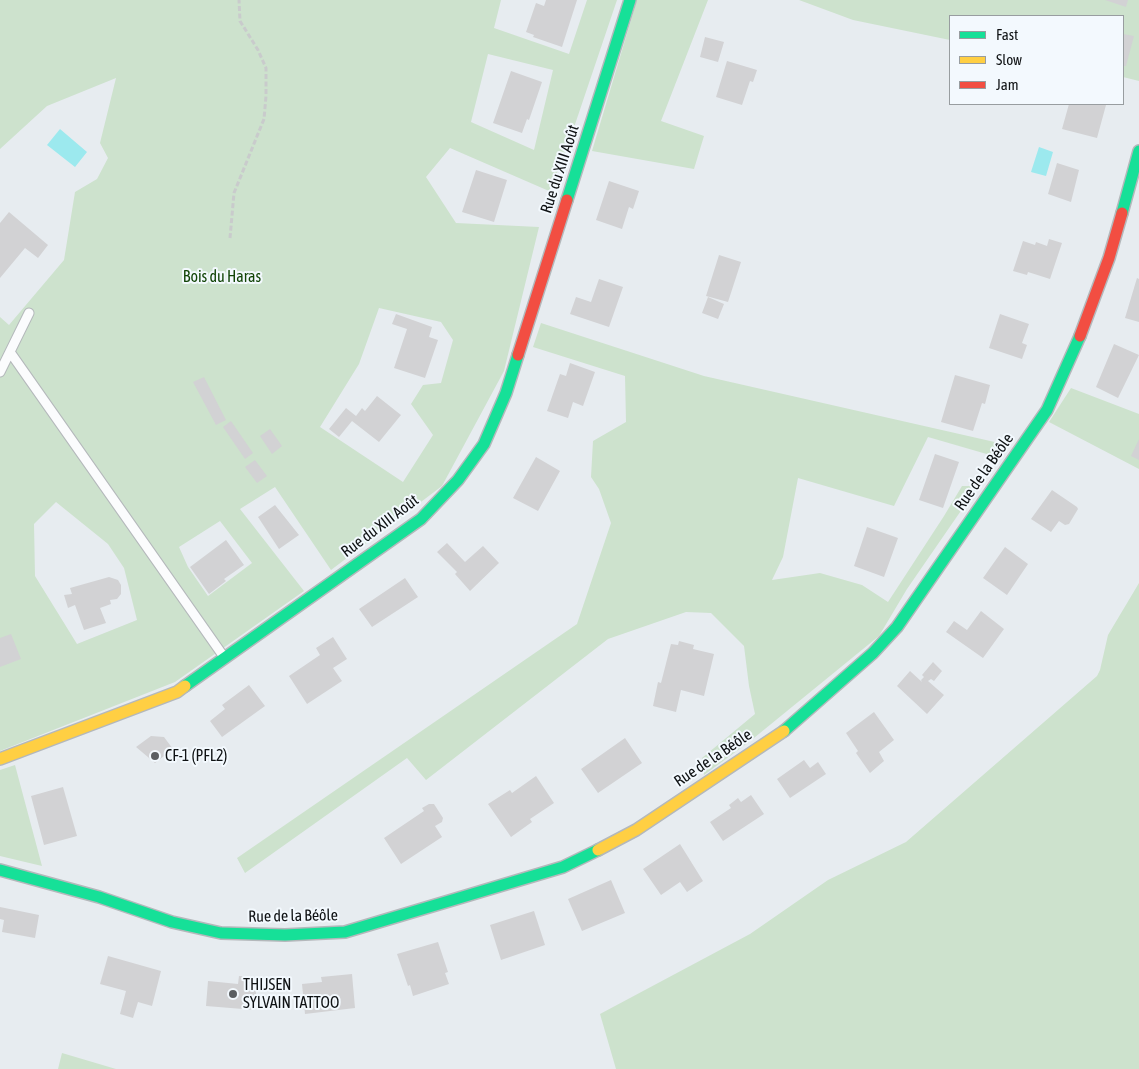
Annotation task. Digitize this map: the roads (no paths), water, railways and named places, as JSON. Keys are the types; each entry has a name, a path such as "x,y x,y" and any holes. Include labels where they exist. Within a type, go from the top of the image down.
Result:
{"street":[{"name":"Rue du XIII Août","path":"0,760 177,692 421,519 458,480 484,444 506,393 630,0"},
{"name":"Rue de la Béôle","path":"0,870 99,897 172,922 221,933 285,935 345,932 563,867 636,830 790,727 873,653 897,627 1047,410 1083,328 1109,258 1139,151"}],"lane":[{"path":"0,372 29,313"},
{"path":"10,352 225,659"}],"water":[{"path":"60,129 87,152 75,167 47,145"},
{"path":"1039,147 1053,152 1046,176 1031,172"}],"place":[{"name":"CF-1 (PFL2)","path":"155,756"},
{"name":"THIJSEN SYLVAIN TATTOO","path":"233,994"}],"park label":[{"name":"Bois du Haras","path":"222,277"}]}
